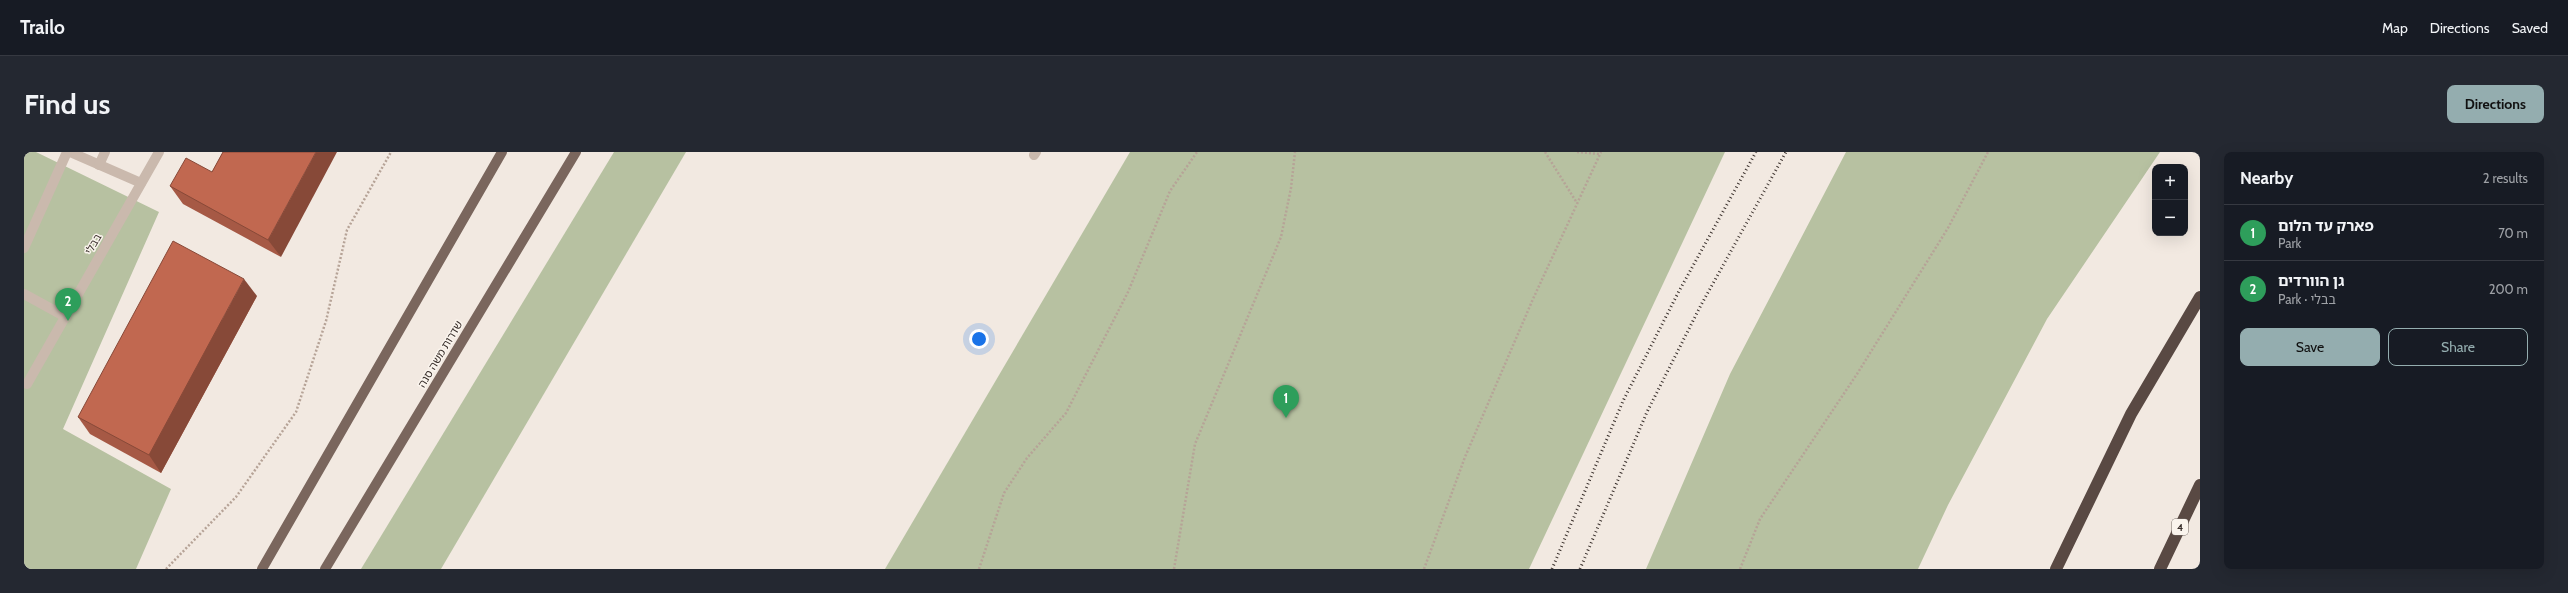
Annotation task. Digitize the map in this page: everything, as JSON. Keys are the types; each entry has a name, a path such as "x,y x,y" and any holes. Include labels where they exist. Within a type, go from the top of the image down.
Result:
{"highway":[{"path":"2056,569 2131,414 2200,297"},
{"name":"4","path":"2160,569 2200,485"}],"main road":[{"path":"262,569 502,152"},
{"name":"שדרות משה סנה","path":"325,569 576,152"}],"street":[{"path":"24,248 68,152 142,183"},
{"path":"99,165 105,152"},
{"name":"בבלי","path":"27,384 159,152"},
{"path":"24,294 66,317"}],"path":[{"path":"166,569 236,497 296,412 326,321 347,230 391,152"},
{"path":"979,569 1004,493 1027,458 1066,413 1128,292 1170,191 1197,152"},
{"path":"1174,569 1195,444 1281,237 1291,188 1295,152"},
{"path":"1545,152 1578,203"},
{"path":"1424,569 1465,457 1601,153 1577,152"},
{"path":"1740,569 1760,519 1865,361 1948,228 1988,152"}],"green space":[{"path":"24,152 36,152 159,212 63,429 171,489 136,569 24,569"},
{"path":"614,152 686,152 441,569 361,569"},
{"path":"1130,152 1725,152 1529,569 885,569"},
{"path":"1846,152 2160,152 2047,319 1948,505 1918,569 1646,569 1730,374"}],"building":[{"path":"223,152 316,152 268,240 170,186 186,158 212,172"},
{"path":"173,241 244,279 149,455 78,417"}],"railway":[{"path":"1552,569 1623,401 1678,293 1756,152"},
{"path":"1580,569 1647,412 1701,305 1786,152"}],"place":[{"name":"גן הוורדים","path":"68,321"},
{"name":"פארק עד הלום","path":"1286,418"}]}
